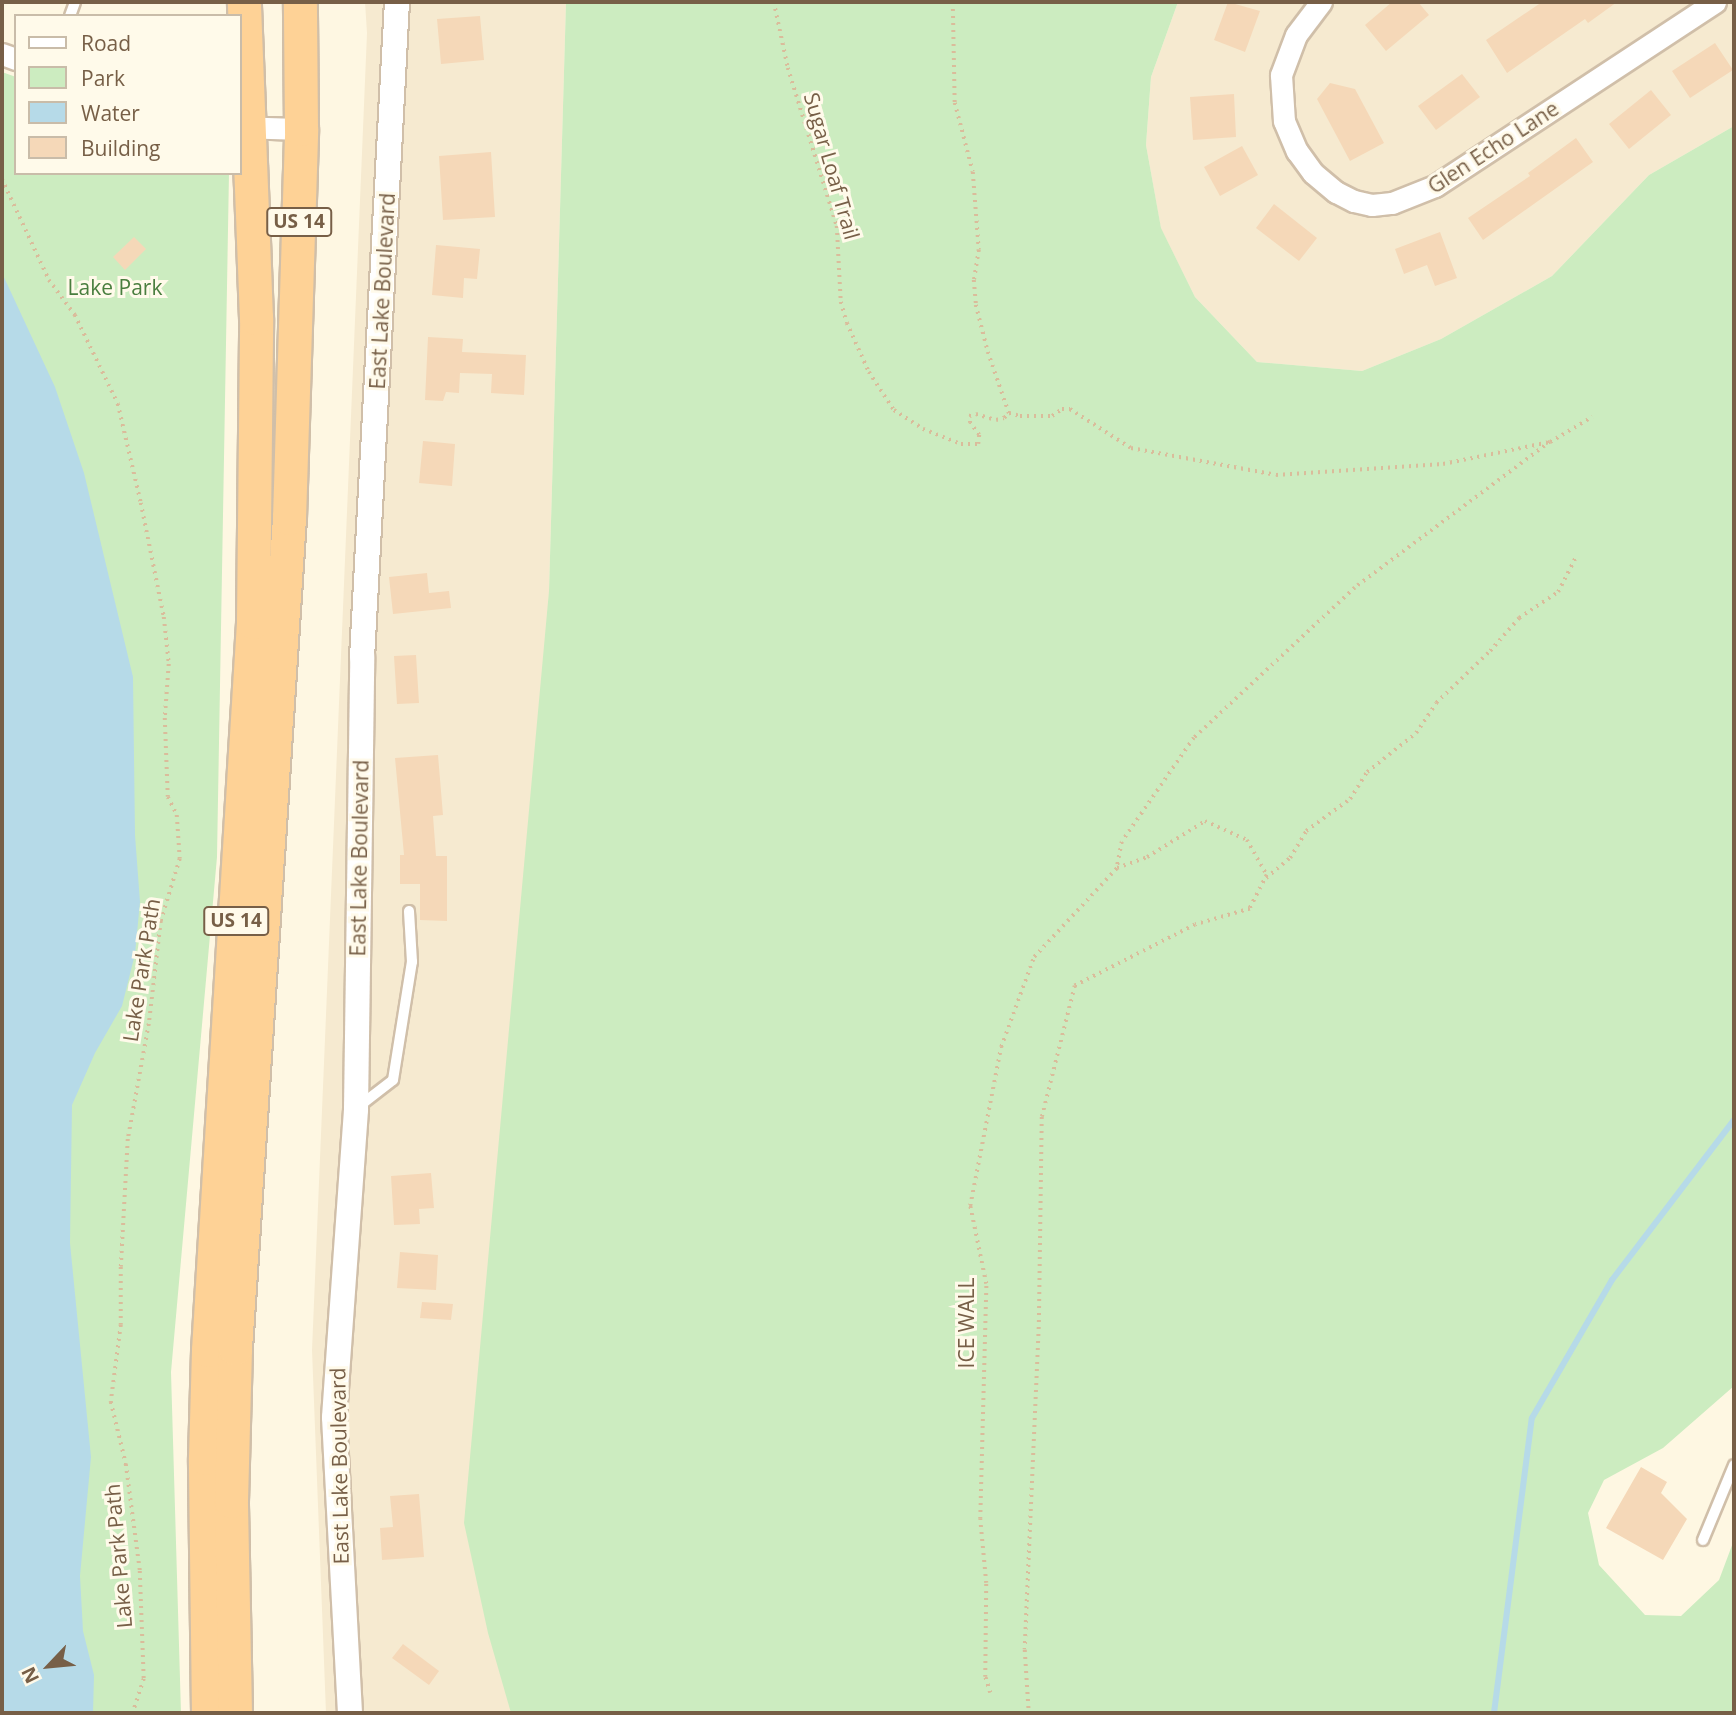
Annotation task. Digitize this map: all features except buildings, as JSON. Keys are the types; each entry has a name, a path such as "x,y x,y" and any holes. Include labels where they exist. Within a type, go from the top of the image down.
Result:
{"highway":[{"name":"US 14","path":"208,1713 205,1458 208,1350 253,622 256,318 245,128 244,2"},
{"name":"US 14","path":"235,1713 231,1501 235,1348 289,518 301,129 300,2"}],"street":[{"name":"East Lake Boulevard","path":"350,1713 334,1417 356,1109 362,658 397,2"},
{"name":"Glen Echo Lane","path":"1321,2 1296,36 1281,75 1284,121 1297,151 1313,173 1336,192 1354,201 1372,205 1392,203 1435,186 1715,2"},
{"path":"245,128 301,129"}],"lane":[{"path":"356,1109 364,1099 376,1095 393,1080 412,962 408,911"},
{"path":"1703,1540 1734,1465"}],"path":[{"name":"Sugar Loaf Trail","path":"774,2 788,68 837,226 839,283 847,323 881,393 894,410 907,420 970,446 978,444 979,435 970,424 969,416 976,414 996,420 1009,413"},
{"path":"953,2 956,103 960,133 973,172 979,250 974,280 976,304 988,352 1009,413 1020,416 1052,416 1062,409 1070,409 1131,448 1276,475 1443,464 1550,442"},
{"name":"Lake Park Path","path":"2,179 49,279 75,315 118,404 131,448 169,664 166,718 168,797 177,815 180,859 161,921 149,1024 128,1139 121,1267 121,1325 111,1402 126,1464 140,1571 144,1679 133,1713"},
{"path":"1117,868 1122,842 1194,738 1355,587 1550,442 1592,416"},
{"path":"1265,880 1290,858 1306,831 1350,799 1367,772 1416,733 1436,703 1490,651 1519,618 1558,592 1575,558"},
{"path":"1029,1713 1025,1650 1039,1327 1042,1117 1075,986 1195,925 1250,909 1267,874 1247,839 1205,821 1147,857 1117,868"},
{"name":"ICE WALL","path":"990,1693 985,1676 986,1583 980,1518 986,1284 970,1206 1001,1047 1034,957 1117,868"}],"shaded area":[{"path":"365,2 566,2 549,591 525,1713 326,1713 312,1350 367,33"},
{"path":"1178,2 1734,2 1734,126 1649,175 1552,276 1441,339 1362,371 1257,362 1195,297 1161,229 1146,145 1151,77"}],"green space":[{"path":"566,2 1178,2 1151,77 1146,145 1161,228 1195,297 1257,362 1362,371 1441,339 1552,276 1649,175 1734,126 1734,1386 1663,1448 1604,1480 1588,1513 1599,1565 1645,1615 1681,1616 1719,1580 1734,1540 1734,1713 511,1713 488,1633 464,1523 549,591"},
{"name":"Lake Park","path":"2,72 14,76 14,175 229,175 217,857 171,1372 181,1713 2,1713"}],"water":[{"path":"2,273 55,387 84,473 133,677 135,835 140,902 135,954 122,1006 95,1053 72,1105 70,1243 91,1457 80,1576 83,1631 94,1675 93,1713 2,1713"}],"waterway":[{"path":"1494,1713 1532,1418 1612,1280 1734,1120"}]}
